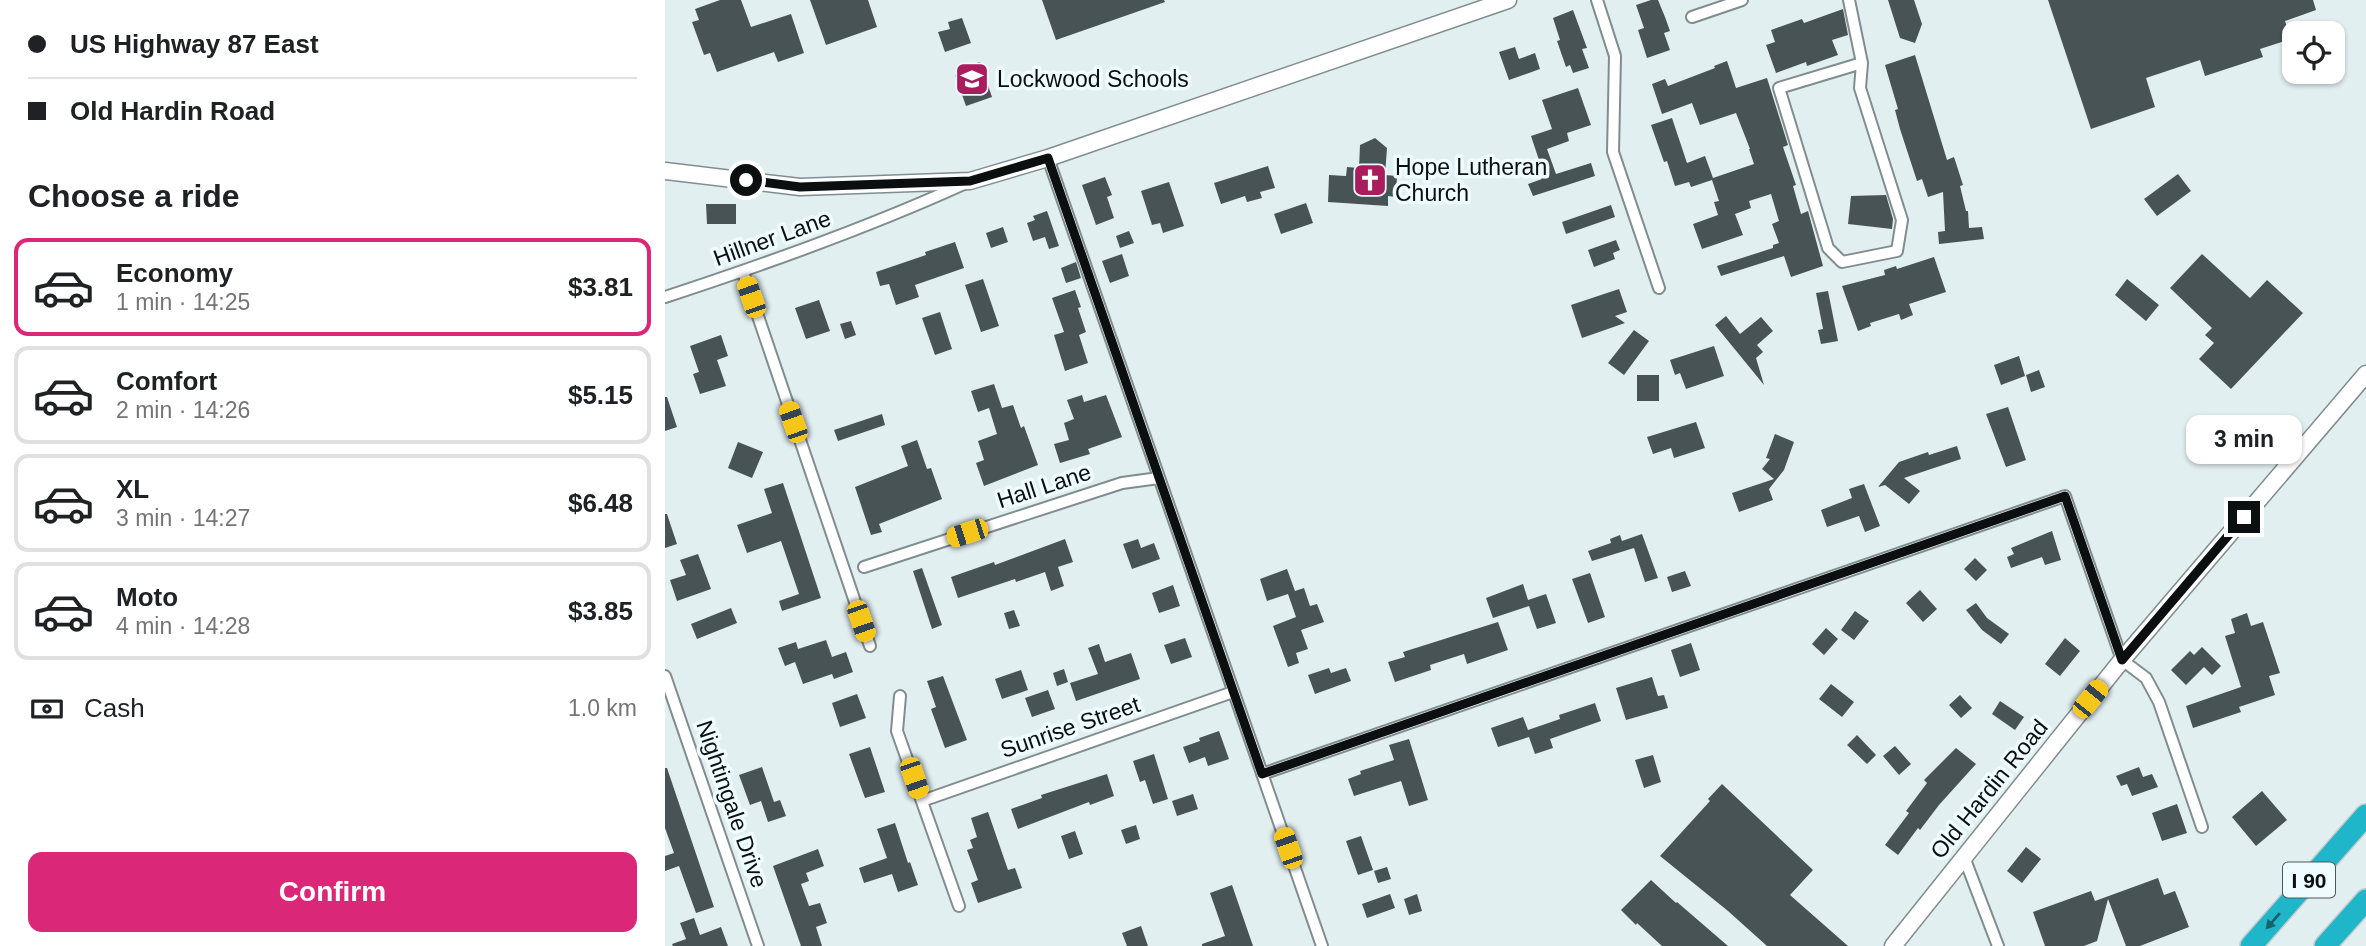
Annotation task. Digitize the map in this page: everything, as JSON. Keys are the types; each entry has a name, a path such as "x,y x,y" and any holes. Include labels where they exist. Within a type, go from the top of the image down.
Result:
{"highway":[{"name":"I 90","path":"2251,946 2366,815"},
{"name":"I 90","path":"2325,946 2366,900"}],"street":[{"path":"665,171 800,187 970,181 1048,158 1508,0"},
{"path":"1597,0 1615,56 1613,152 1659,288"},
{"path":"1692,18 1742,0"},
{"path":"1849,0 1862,63 1860,88 1902,220 1897,251 1842,262 1828,248 1779,88 1862,63"},
{"path":"1048,158 1322,946"},
{"name":"Hillner Lane","path":"665,297 743,272 903,211 970,181"},
{"path":"743,272 870,646"},
{"name":"Old Hardin Road","path":"1893,946 2122,660 2366,374"},
{"name":"Hall Lane","path":"864,567 1122,483 1159,478"},
{"path":"1262,774 2065,496 2122,660 2146,678 2159,702 2201,827"},
{"name":"Nightingale Drive","path":"665,676 758,946"},
{"name":"Sunrise Street","path":"922,801 1233,692"},
{"path":"900,696 897,731 959,906"},
{"path":"1964,857 1998,946"}],"building":[{"path":"720,0 741,0 751,27 791,14 804,53 778,62 774,52 717,72 710,53 704,55 692,22 699,20 695,9"},
{"path":"810,0 868,0 877,27 826,45"},
{"path":"1042,0 1164,0 1165,2 1056,40"},
{"path":"1658,0 1665,17 1670,31 1664,33 1670,50 1647,58 1638,30 1644,28 1636,5"},
{"path":"1888,0 1914,0 1922,24 1915,43 1900,38"},
{"path":"2048,0 2313,0 2316,10 2282,21 2282,42 2260,49 2263,57 2205,76 2200,60 2146,78 2155,107 2091,129"},
{"path":"1843,9 1848,35 1832,40 1838,55 1807,66 1806,62 1776,73 1766,45 1775,42 1771,30 1802,19 1804,23"},
{"path":"1573,10 1587,48 1582,49 1589,68 1573,73 1570,65 1566,67 1553,18"},
{"path":"962,18 971,43 945,52 938,32 950,29 948,22"},
{"path":"1515,47 1519,59 1535,53 1540,69 1509,80 1499,52"},
{"path":"1915,55 1947,160 1954,157 1963,185 1960,186 1968,211 1969,228 1982,227 1984,239 1939,244 1938,232 1945,231 1943,192 1928,197 1922,179 1917,181 1900,129 1895,110 1898,109 1885,65"},
{"path":"1727,61 1736,88 1767,78 1788,145 1783,147 1796,185 1793,186 1801,214 1808,211 1823,266 1791,277 1784,256 1721,276 1717,266 1773,248 1773,245 1779,243 1772,224 1779,221 1771,194 1749,201 1751,208 1735,214 1743,235 1702,249 1693,224 1718,215 1714,202 1719,201 1712,180 1691,187 1689,182 1675,186 1651,125 1672,118 1687,163 1705,156 1713,178 1754,164 1750,149 1736,113 1700,125 1692,103 1662,114 1652,84 1665,79 1668,86"},
{"path":"980,62 992,97 966,106 955,75 971,70 969,65"},
{"path":"1578,88 1591,125 1567,133 1569,141 1547,149 1556,174 1591,163 1595,176 1533,196 1528,184 1542,179 1531,136 1552,129 1542,100"},
{"path":"1375,138 1387,148 1385,175 1397,176 1396,197 1388,196 1388,206 1328,202 1329,175 1346,176 1347,167 1359,168 1360,145"},
{"path":"1268,166 1275,188 1260,192 1262,198 1247,202 1245,196 1221,204 1214,183"},
{"path":"2178,174 2191,191 2157,216 2144,199"},
{"path":"1105,177 1112,195 1107,197 1114,218 1096,225 1082,185"},
{"path":"1169,182 1184,226 1163,233 1160,223 1152,225 1141,191"},
{"path":"1886,195 1893,219 1892,229 1848,224 1851,196"},
{"path":"1306,203 1313,223 1281,234 1274,214"},
{"path":"706,204 736,204 736,224 707,224"},
{"path":"1611,205 1615,217 1566,234 1562,222"},
{"path":"1047,211 1059,246 1049,249 1045,237 1033,241 1027,223 1035,220 1033,216"},
{"path":"1003,227 1008,242 991,248 986,233"},
{"path":"1129,231 1134,243 1120,248 1116,236"},
{"path":"1616,240 1620,250 1613,253 1615,259 1594,267 1588,250"},
{"path":"955,242 964,268 915,285 919,297 896,305 889,284 880,286 876,272"},
{"path":"1122,254 1129,276 1110,283 1102,261"},
{"path":"2202,254 2250,298 2267,280 2303,313 2231,389 2199,359 2214,343 2205,335 2212,328 2170,288"},
{"path":"1934,257 1946,292 1909,304 1913,315 1901,320 1899,314 1870,323 1871,326 1858,331 1842,286 1885,275 1884,270 1896,266 1897,269"},
{"path":"1076,262 1081,278 1066,283 1061,268"},
{"path":"983,279 999,326 981,332 965,285"},
{"path":"2127,279 2159,305 2146,321 2115,295"},
{"path":"1619,289 1627,312 1615,316 1625,323 1582,338 1571,305"},
{"path":"1075,290 1086,332 1079,335 1088,363 1065,371 1054,335 1064,332 1052,298"},
{"path":"1828,291 1838,341 1821,344 1818,330 1823,329 1816,293"},
{"path":"819,300 830,331 806,339 795,308"},
{"path":"940,312 952,349 935,355 922,318"},
{"path":"1726,316 1740,334 1761,317 1773,331 1757,345 1763,352 1756,358 1764,385 1715,325"},
{"path":"851,321 856,335 845,339 840,324"},
{"path":"1634,330 1649,341 1624,375 1608,363"},
{"path":"721,335 728,356 717,360 726,386 700,394 693,374 699,372 690,346"},
{"path":"1714,346 1724,376 1686,389 1680,373 1675,375 1670,360"},
{"path":"2019,356 2025,376 2001,385 1994,365"},
{"path":"2039,370 2045,387 2031,392 2026,375"},
{"path":"1637,375 1659,375 1659,401 1637,401"},
{"path":"994,384 1002,408 1013,405 1038,465 984,486 976,463 984,460 978,441 997,434 989,408 978,412 971,391"},
{"path":"1082,395 1084,402 1106,395 1122,437 1088,449 1090,454 1060,463 1054,444 1069,440 1064,423 1074,419 1067,400"},
{"path":"665,397 677,427 665,431"},
{"path":"2008,407 2026,460 2006,467 1986,414"},
{"path":"882,414 885,425 838,441 834,430"},
{"path":"1696,422 1705,448 1674,458 1671,448 1653,454 1647,437"},
{"path":"1775,434 1794,442 1784,470 1769,489 1773,500 1739,512 1732,493 1774,479 1762,469 1770,459 1766,458"},
{"path":"917,440 927,469 931,468 942,499 879,524 882,532 871,535 855,487 908,466 901,446"},
{"path":"738,442 763,452 752,478 728,468"},
{"path":"1957,446 1961,459 1904,478 1920,491 1909,504 1885,485 1878,487 1899,462"},
{"path":"783,483 821,598 782,611 779,601 799,594 781,541 747,553 737,525 772,513 764,489"},
{"path":"1864,484 1880,526 1865,532 1859,516 1827,527 1821,510 1852,498 1849,489"},
{"path":"665,514 677,544 665,548"},
{"path":"2052,531 2061,560 2045,565 2042,557 2011,568 2007,557 2014,554 2011,548"},
{"path":"1642,534 1658,578 1645,582 1634,548 1592,561 1588,551 1611,543 1610,539 1620,535 1622,541"},
{"path":"1065,539 1073,562 1058,567 1064,586 1051,591 1045,572 958,598 951,577 994,562 995,565"},
{"path":"1138,539 1141,548 1154,543 1160,559 1132,569 1123,544"},
{"path":"698,554 711,589 677,601 670,580 686,575 680,560"},
{"path":"1975,558 1987,570 1976,581 1964,569"},
{"path":"922,568 942,625 932,629 913,571"},
{"path":"1287,569 1295,591 1304,588 1310,606 1317,604 1324,622 1301,630 1308,649 1296,653 1299,663 1288,667 1273,626 1296,617 1288,594 1267,601 1260,579"},
{"path":"1685,571 1691,586 1672,592 1667,577"},
{"path":"1590,573 1605,617 1588,623 1572,579"},
{"path":"1523,584 1528,600 1546,594 1556,623 1537,629 1529,606 1493,618 1486,598"},
{"path":"1173,585 1180,606 1159,613 1152,593"},
{"path":"1920,590 1937,609 1923,622 1906,603"},
{"path":"1976,603 1987,618 2009,634 2001,644 1982,630 1966,610"},
{"path":"731,608 737,623 697,639 691,624"},
{"path":"1014,610 1020,626 1009,629 1004,613"},
{"path":"1855,611 1869,621 1854,640 1841,630"},
{"path":"2247,613 2251,626 2263,622 2280,673 2269,676 2275,695 2239,707 2241,712 2193,728 2186,706 2241,687 2225,636 2235,633 2231,619"},
{"path":"1498,622 1508,650 1467,664 1464,654 1430,665 1431,670 1395,682 1388,662 1405,657 1403,652"},
{"path":"1826,628 1838,639 1824,655 1812,644"},
{"path":"1185,638 1192,657 1171,664 1164,645"},
{"path":"2065,638 2080,651 2060,676 2045,664"},
{"path":"826,640 832,657 846,652 853,672 834,679 832,674 803,684 795,662 785,666 778,648 796,642 798,649"},
{"path":"1691,643 1700,670 1680,677 1671,650"},
{"path":"1099,644 1105,662 1131,653 1140,679 1076,701 1070,683 1098,674 1088,648"},
{"path":"2202,647 2221,666 2212,675 2204,667 2186,685 2171,670 2190,651 2194,655"},
{"path":"1329,668 1331,673 1346,668 1351,681 1315,694 1308,675"},
{"path":"1064,669 1068,682 1057,686 1053,673"},
{"path":"1021,670 1028,690 1002,699 995,679"},
{"path":"943,676 967,740 945,748 931,709 936,707 927,681"},
{"path":"1652,677 1658,696 1664,695 1668,708 1626,720 1616,688"},
{"path":"1831,684 1854,702 1842,717 1819,699"},
{"path":"1048,690 1055,709 1032,717 1025,698"},
{"path":"857,694 866,718 840,727 832,703"},
{"path":"1960,695 1972,708 1961,718 1949,705"},
{"path":"2000,701 2024,717 2015,730 1992,714"},
{"path":"1595,703 1601,721 1550,739 1553,748 1535,754 1529,737 1498,747 1491,728 1523,717 1528,730 1560,719 1559,715"},
{"path":"1219,731 1229,759 1208,766 1205,757 1189,763 1183,747"},
{"path":"1857,735 1876,755 1867,764 1847,745"},
{"path":"1409,739 1428,800 1409,806 1401,781 1354,796 1348,779 1361,774 1360,771 1394,760 1389,745"},
{"path":"1895,746 1911,764 1899,775 1883,756"},
{"path":"870,747 885,792 865,798 849,754"},
{"path":"1956,748 1976,764 1920,830 1918,828 1898,855 1885,845 1927,783 1924,780"},
{"path":"1154,754 1168,799 1153,804 1145,780 1140,782 1133,761"},
{"path":"1653,755 1661,782 1644,788 1635,760"},
{"path":"762,767 774,802 780,800 786,816 768,822 761,801 750,805 739,775"},
{"path":"2139,767 2143,777 2152,774 2158,787 2132,796 2127,784 2121,786 2116,776"},
{"path":"665,768 714,907 696,913 679,866 665,871 665,856 674,853 665,828"},
{"path":"1107,774 1114,796 1090,805 1089,802 1018,829 1011,809 1042,798 1041,795"},
{"path":"1722,784 1813,870 1790,895 1848,946 1767,946 1660,856"},
{"path":"2262,791 2287,820 2256,846 2232,817"},
{"path":"1193,794 1198,809 1177,816 1172,801"},
{"path":"2177,804 2187,833 2162,841 2152,813"},
{"path":"988,812 1008,870 1015,868 1022,888 978,903 971,883 978,880 967,850 973,848 970,840 977,837 971,818"},
{"path":"895,823 918,885 898,892 892,874 864,883 859,868 887,858 877,829"},
{"path":"1136,825 1140,839 1126,844 1121,830"},
{"path":"1075,831 1083,854 1069,859 1061,836"},
{"path":"1361,836 1373,870 1358,875 1346,841"},
{"path":"2026,847 2041,859 2022,883 2007,871"},
{"path":"818,849 824,866 806,873 809,881 801,884 809,906 820,903 827,923 816,927 822,946 801,946 773,866"},
{"path":"1387,867 1391,879 1378,883 1374,871"},
{"path":"2158,878 2164,895 2175,891 2189,927 2140,946 2126,946 2108,899 2097,941 2084,946 2045,946 2033,912 2091,891 2095,901"},
{"path":"1651,880 1728,946 1662,946 1637,923 1636,925 1621,910"},
{"path":"1232,885 1253,946 1202,946 1225,936 1210,893"},
{"path":"1390,894 1395,908 1367,918 1362,904"},
{"path":"1417,894 1422,911 1409,915 1404,899"},
{"path":"694,918 700,935 721,927 728,946 673,946 672,944 686,939 680,923"},
{"path":"1141,926 1148,946 1127,946 1122,933"}],"place":[{"name":"Lockwood Schools","path":"972,79"},
{"name":"Hope Lutheran Church","path":"1370,180"}],"route":[{"path":"746,180 800,187 970,181 1048,158 1262,774 2065,496 2122,660 2244,517"}]}
